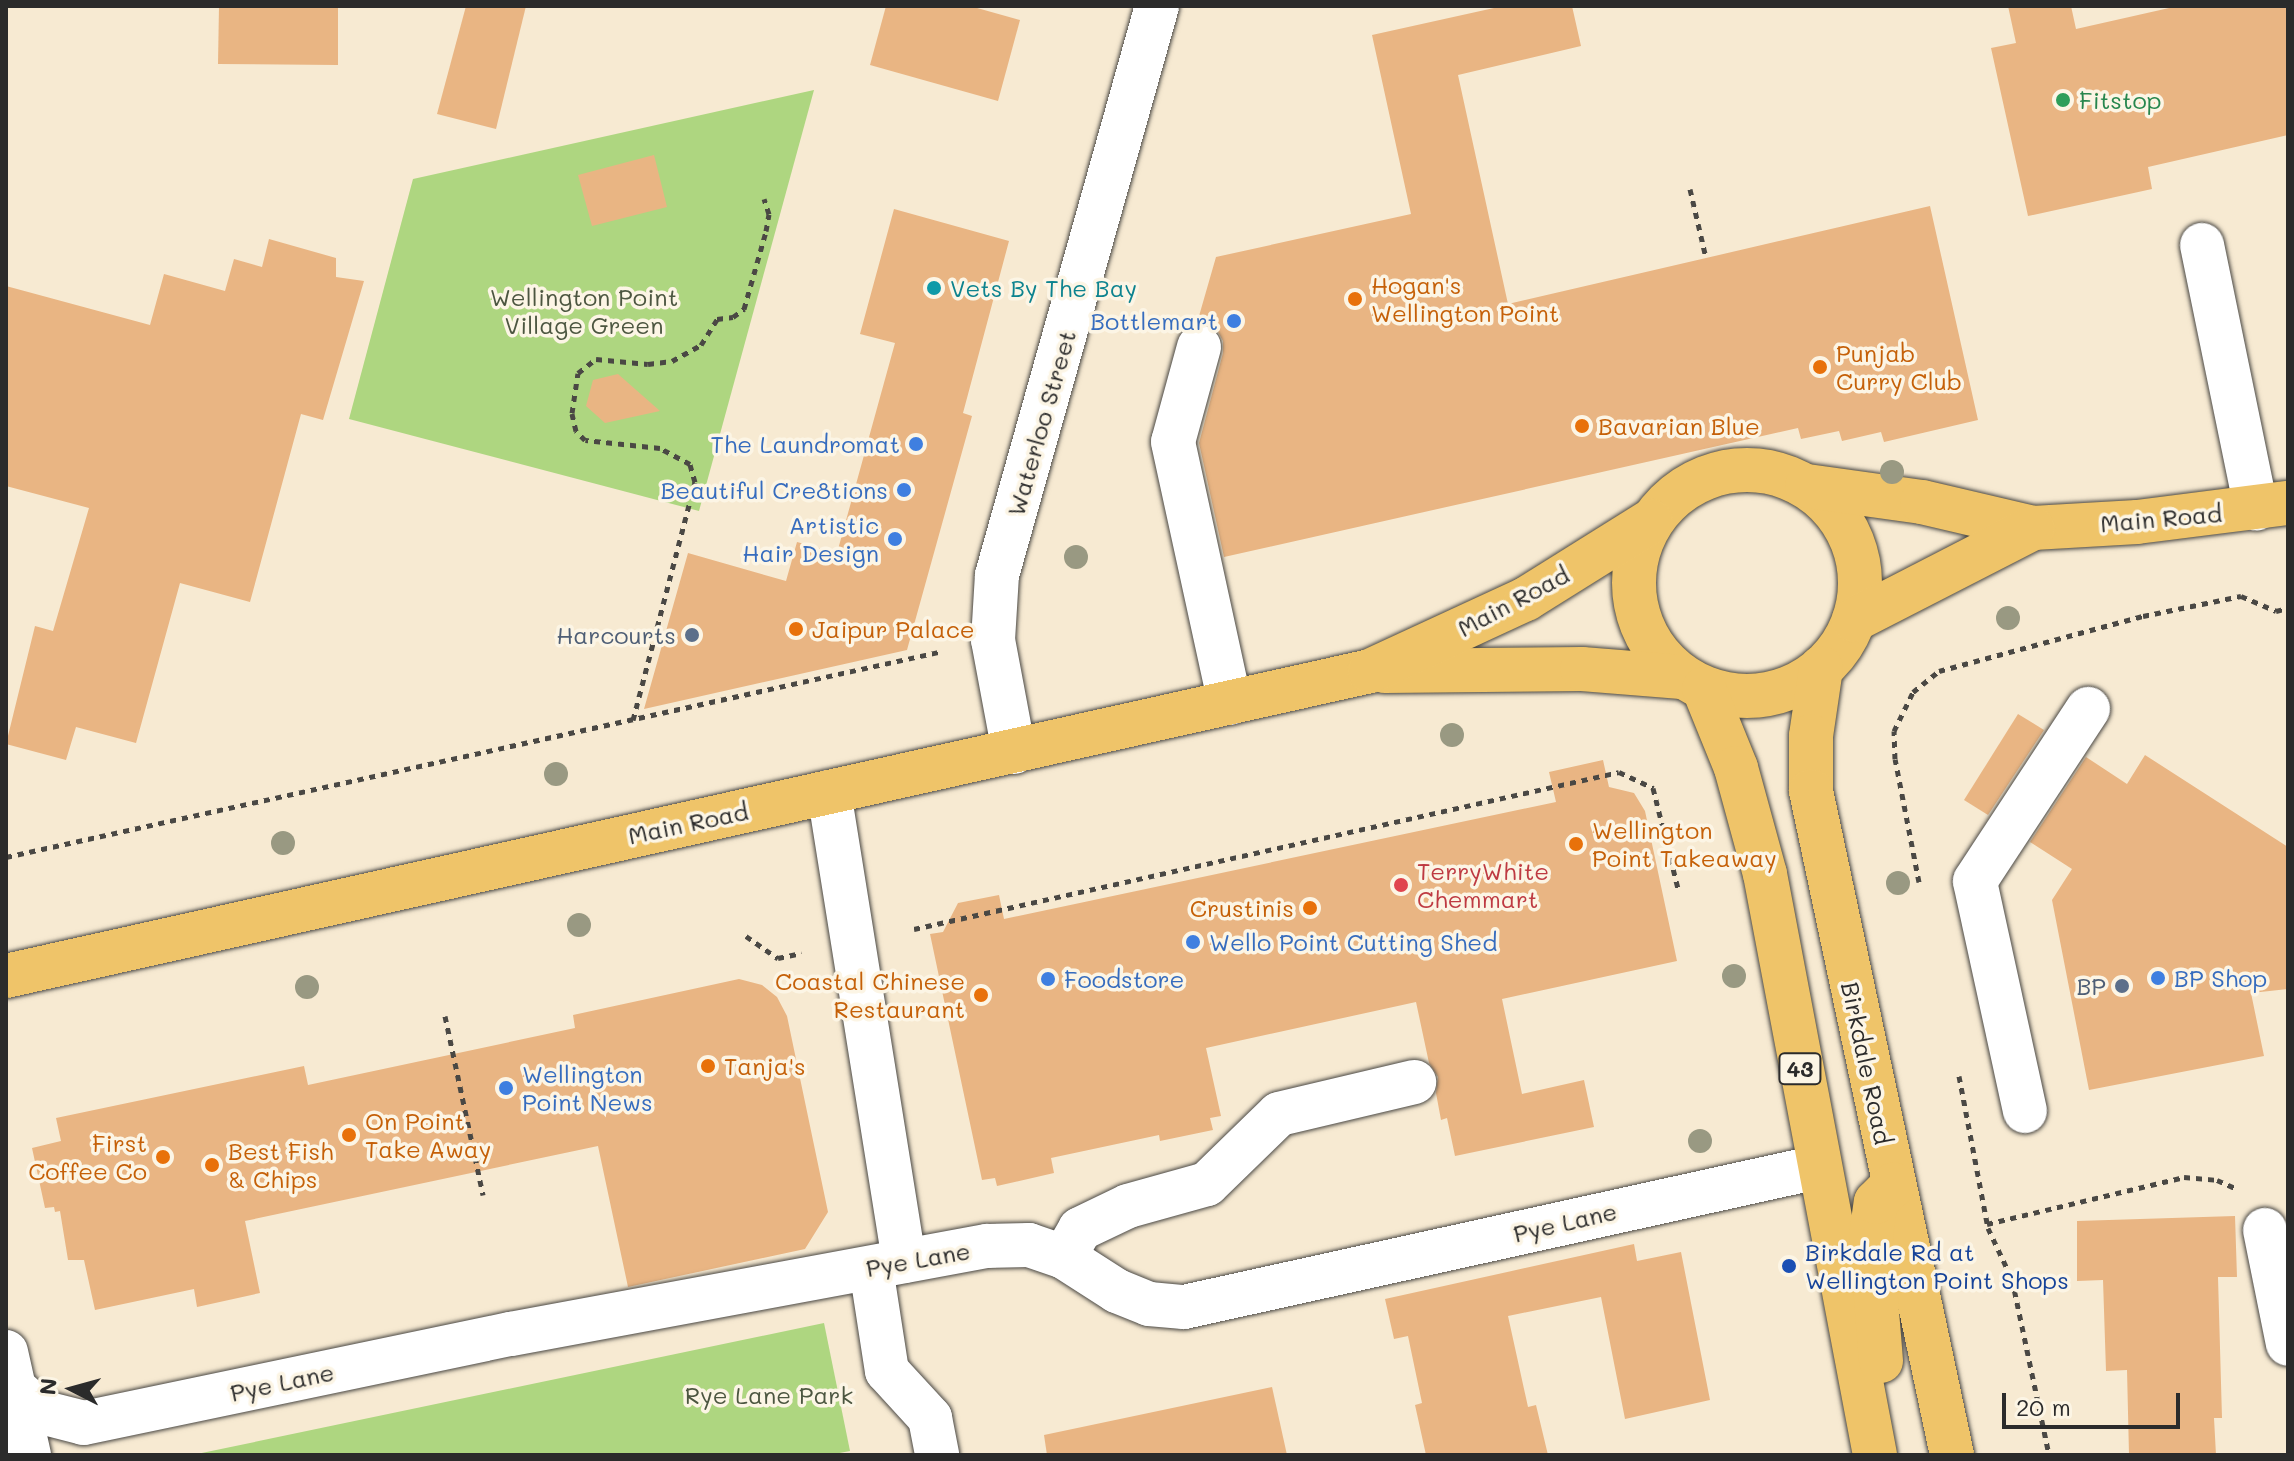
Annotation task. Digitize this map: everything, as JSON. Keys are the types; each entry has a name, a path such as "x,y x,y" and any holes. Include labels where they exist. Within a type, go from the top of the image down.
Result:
{"main road":[{"name":"43","path":"1727,472 1774,472 1807,486 1835,511 1854,545 1860,582 1854,620 1846,638 1808,679 1775,693 1740,697 1693,683 1657,654 1640,623 1633,588 1637,553 1651,521 1675,495 1704,477 1727,472"},
{"name":"Main Road","path":"1807,486 1922,502 2033,528 2272,506"},
{"name":"Main Road","path":"6,976 312,905 1370,671 1526,599 1651,521"},
{"name":"Main Road","path":"1854,620 2033,528"},
{"name":"Birkdale Road","path":"1821,668 1811,736 1811,791 1952,1455"},
{"name":"Main Road","path":"1370,671 1582,669 1693,683"},
{"name":"43","path":"1693,683 1752,818 1875,1455"},
{"path":"1887,1455 1871,1236 1876,1202 1894,1184"}],"street":[{"name":"Waterloo Street","path":"1014,752 993,640 997,575 1157,6"},
{"path":"2202,245 2272,506"},
{"path":"1199,347 1173,442 1230,703"},
{"path":"2025,1111 1975,881 2088,709"},
{"path":"829,792 887,1264 887,1371 934,1437"},
{"path":"1064,1257 1080,1229 1128,1206 1207,1184 1279,1114 1414,1082"},
{"name":"Pye Lane","path":"8,1380 41,1412 84,1423 511,1334 987,1246 1029,1245 1064,1257 1149,1304 1184,1307 1818,1167"},
{"path":"2265,1230 2288,1344"},
{"path":"8,1380 29,1455"}],"path":[{"path":"1690,189 1706,258"},
{"path":"633,720 695,482 690,464 660,448 585,440 576,431 572,413 578,373 596,359 648,364 681,358 701,345 717,319 733,317 744,309 768,223 769,214 764,199"},
{"path":"1743,421 1744,432"},
{"path":"1921,890 1895,759 1894,731 1913,692 1939,671 2143,616 2241,596 2276,611 2288,608"},
{"path":"6,857 944,650"},
{"path":"914,929 1619,772 1653,788 1679,892"},
{"path":"746,936 778,958 805,952"},
{"path":"445,1016 483,1195"},
{"path":"1958,1072 1987,1224 2012,1279 2049,1455"},
{"path":"1987,1224 2184,1177 2217,1180 2241,1191 2265,1230"}],"green space":[{"name":"Wellington Point Village Green","path":"814,90 699,511 349,419 413,179"},
{"name":"Rye Lane Park","path":"824,1323 850,1451 829,1455 192,1455"}],"building":[{"path":"219,6 338,6 338,65 218,64"},
{"path":"466,6 526,6 496,129 437,114"},
{"path":"886,6 970,6 1020,20 998,101 870,65"},
{"path":"1503,6 1572,6 1581,46 1458,75 1508,304 1930,206 1978,420 1884,442 1881,432 1842,441 1839,431 1801,439 1798,428 1224,557 1199,443 1223,353 1223,341 1217,330 1197,323 1216,257 1411,214 1372,35"},
{"path":"2008,6 2071,6 2076,29 2178,6 2288,6 2288,135 2148,167 2152,189 2028,216 1991,48 2016,43"},
{"path":"654,155 667,207 592,226 578,175"},
{"path":"894,209 1009,241 963,413 972,416 907,650 644,709 688,553 786,581 797,542 837,553 895,343 860,334"},
{"path":"269,239 336,258 336,277 364,281 323,420 301,414 250,602 180,583 136,743 76,727 66,760 6,744 35,626 53,631 89,508 6,486 6,286 150,325 164,274 225,291 234,259 262,267"},
{"path":"618,374 660,411 605,423 586,406 593,380"},
{"path":"2018,714 2044,730 1988,815 1964,800"},
{"name":"BP Shop","path":"2145,755 2288,847 2288,989 2251,993 2264,1056 2089,1090 2052,900 2072,869 2030,842 2086,757 2127,784"},
{"path":"1603,760 1609,787 1634,793 1645,811 1677,961 1502,999 1522,1094 1584,1080 1594,1127 1455,1156 1447,1118 1441,1120 1436,1093 1438,1077 1429,1063 1416,1002 1206,1048 1221,1116 1210,1118 1213,1130 1160,1141 1159,1135 1051,1158 1054,1173 997,1186 995,1178 982,1180 930,934 943,932 958,903 999,895 1004,919 1556,802 1549,772"},
{"path":"739,979 762,985 777,997 787,1016 828,1212 805,1249 628,1287 598,1146 245,1221 260,1293 197,1307 194,1289 95,1310 84,1260 68,1260 60,1211 55,1212 54,1207 45,1208 32,1148 61,1141 56,1118 304,1066 308,1085 575,1028 573,1015"},
{"path":"2235,1216 2237,1277 2218,1277 2222,1418 2214,1418 2216,1455 2129,1455 2127,1370 2106,1371 2103,1280 2077,1281 2077,1221"},
{"path":"1634,1244 1637,1261 1681,1252 1710,1400 1625,1419 1601,1297 1508,1316 1528,1407 1536,1405 1548,1455 1426,1455 1415,1405 1422,1403 1408,1336 1394,1339 1385,1299"},
{"path":"1272,1387 1287,1455 1047,1455 1044,1435"}],"place":[{"name":"Fitstop","path":"2063,100"},
{"name":"Vets By The Bay","path":"934,288"},
{"name":"Hogan's Wellington Point","path":"1355,299"},
{"name":"Bottlemart","path":"1234,321"},
{"name":"Punjab Curry Club","path":"1820,367"},
{"name":"Bavarian Blue","path":"1582,426"},
{"name":"The Laundromat","path":"916,444"},
{"name":"Beautiful Cre8tions","path":"904,490"},
{"name":"Artistic Hair Design","path":"895,539"},
{"name":"Jaipur Palace","path":"796,629"},
{"name":"Harcourts","path":"692,635"},
{"name":"Wellington Point Takeaway","path":"1576,844"},
{"name":"TerryWhite Chemmart","path":"1401,885"},
{"name":"Crustinis","path":"1310,908"},
{"name":"Wello Point Cutting Shed","path":"1193,942"},
{"name":"BP Shop","path":"2158,978"},
{"name":"Foodstore","path":"1048,979"},
{"name":"BP","path":"2122,986"},
{"name":"Coastal Chinese Restaurant","path":"981,995"},
{"name":"Tanja's","path":"708,1066"},
{"name":"Wellington Point News","path":"506,1088"},
{"name":"On Point Take Away","path":"349,1135"},
{"name":"First Coffee Co","path":"163,1157"},
{"name":"Best Fish & Chips","path":"212,1165"},
{"name":"Birkdale Rd at Wellington Point Shops","path":"1789,1266"}]}
